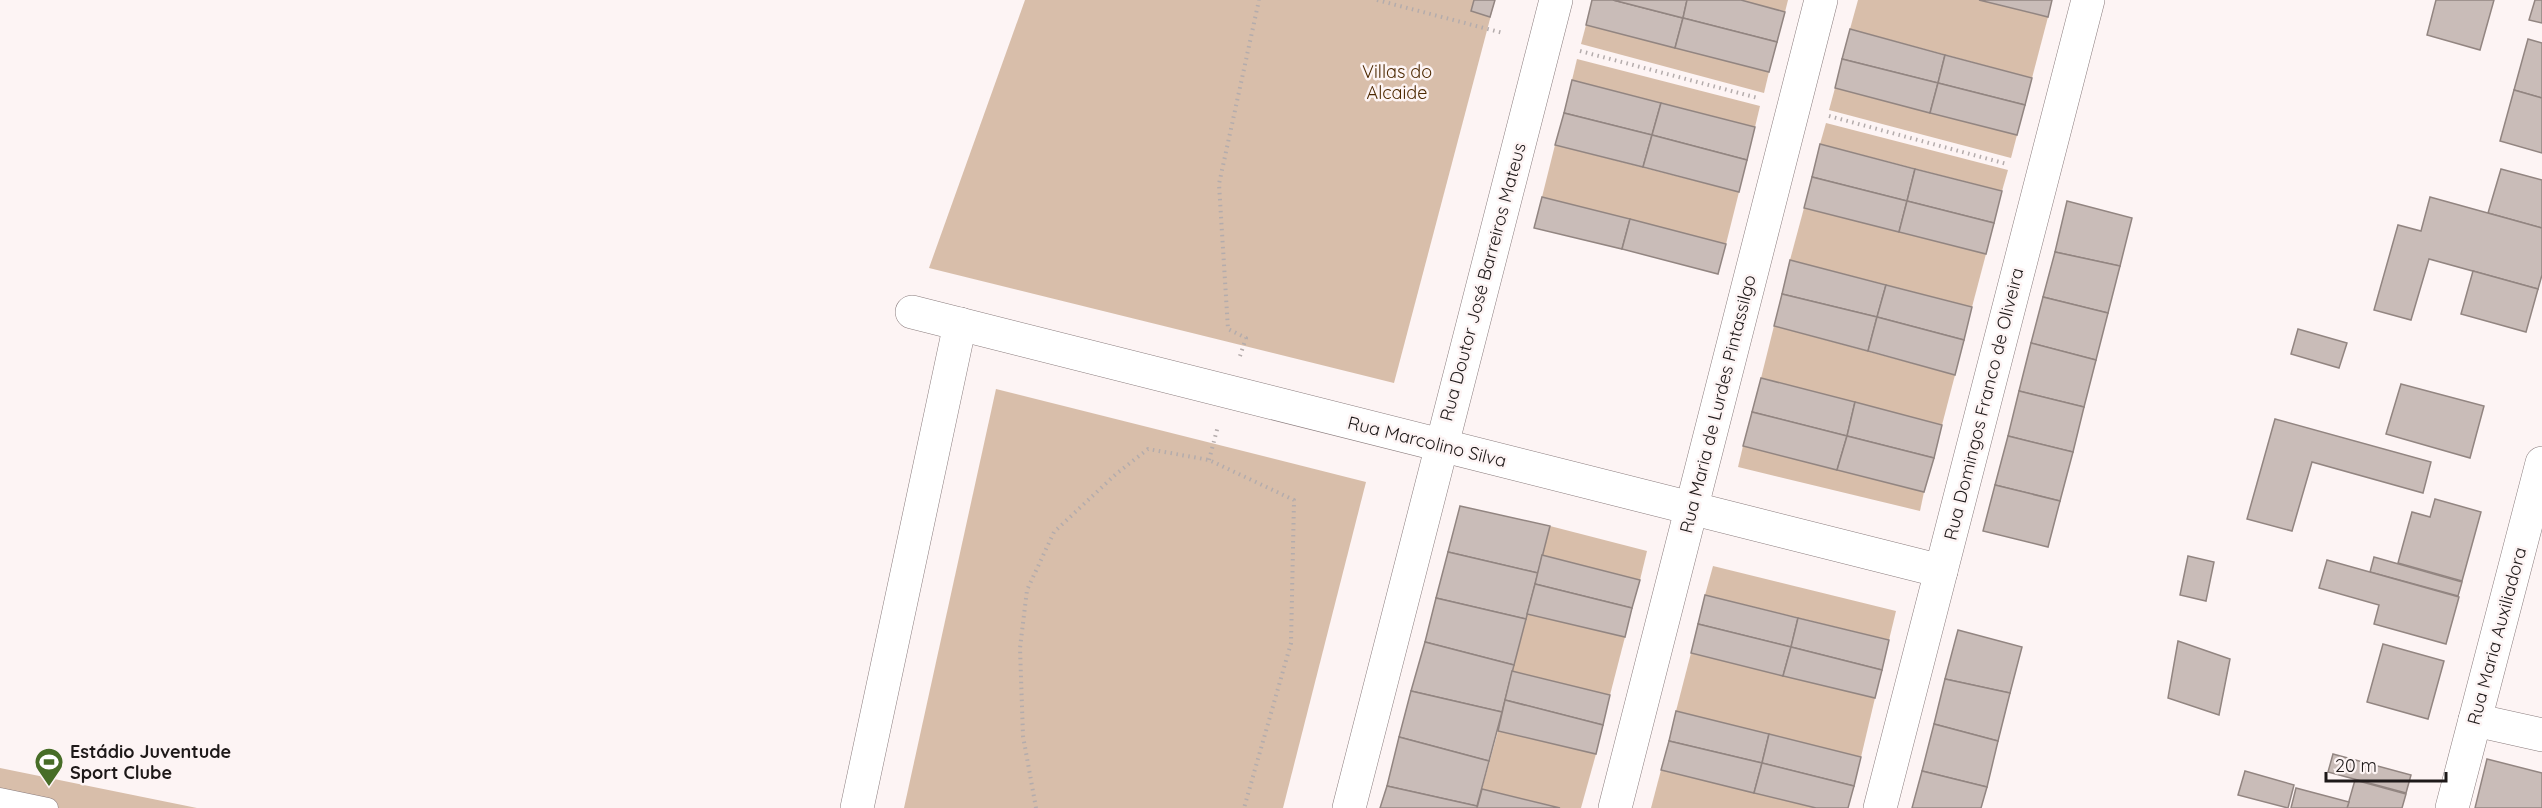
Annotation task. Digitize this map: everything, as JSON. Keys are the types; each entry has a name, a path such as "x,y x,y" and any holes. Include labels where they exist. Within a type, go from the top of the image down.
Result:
{"street":[{"name":"Rua Doutor José Barreiros Mateus","path":"1349,808 1556,0"},
{"name":"Rua Maria de Lurdes Pintassilgo","path":"1615,808 1821,0"},
{"name":"Rua Domingos Franco de Oliveira","path":"1880,808 2088,0"},
{"name":"Rua Marcolino Silva","path":"912,312 1941,571"},
{"path":"857,808 960,324"},
{"name":"Rua Maria Auxiliadora","path":"2452,808 2542,464"},
{"path":"2475,720 2542,735"}],"lane":[{"path":"0,798 48,808"}],"path":[{"path":"1246,338 1228,329 1219,184 1259,0"},
{"path":"1377,0 1503,33"},
{"path":"1579,51 1762,99"},
{"path":"1828,116 2009,165"},
{"path":"1036,808 1023,725 1020,648 1027,590 1054,532 1116,474 1148,449 1209,460 1294,500 1292,643 1244,808"}],"green space":[{"name":"Villas do Alcaide","path":"1025,0 1495,0 1394,383 929,268"},
{"path":"1741,0 1788,0 1785,12"},
{"path":"1858,0 1979,0 2048,17 2032,78 1850,29"},
{"path":"1586,25 1769,72 1764,93 1581,44"},
{"path":"1577,59 1760,106 1755,127 1572,80"},
{"path":"1835,88 2017,135 2011,158 1829,110"},
{"path":"1826,123 2008,170 2002,191 1820,144"},
{"path":"1555,145 1739,192 1726,244 1542,197"},
{"path":"1804,208 1986,254 1972,307 1790,260"},
{"path":"1774,326 1955,375 1942,425 1761,378"},
{"path":"996,389 1366,482 1283,808 904,808"},
{"path":"1743,446 1924,492 1920,511 1738,467"},
{"path":"1550,526 1647,551 1640,580 1542,555"},
{"path":"1713,566 1896,611 1889,640 1705,595"},
{"path":"1527,614 1625,637 1610,695 1512,671"},
{"path":"1691,653 1875,698 1861,757 1676,711"},
{"path":"1498,731 1596,754 1581,808 1560,808 1482,789"},
{"name":"Estádio Juventude Sport Clube","path":"0,768 197,808 0,808"},
{"path":"1661,770 1816,808 1651,808"}],"building":[{"path":"1474,0 1495,0 1490,17 1471,11"},
{"path":"1592,0 1613,0 1683,18 1675,48 1586,25"},
{"path":"1613,0 1687,0 1683,18"},
{"path":"1687,0 1741,0 1785,12 1777,42 1683,18"},
{"path":"1979,0 2052,0 2048,17"},
{"path":"2436,0 2494,0 2480,50 2427,35"},
{"path":"2535,0 2542,0 2542,23 2529,20"},
{"path":"1683,18 1777,42 1769,72 1675,48"},
{"path":"1850,29 1945,55 1938,83 1842,59"},
{"path":"2528,39 2542,43 2542,98 2514,90"},
{"path":"1945,55 2032,78 2025,105 1938,83"},
{"path":"1842,59 1938,83 1930,113 1835,88"},
{"path":"1572,80 1661,103 1652,135 1564,113"},
{"path":"1938,83 2025,105 2017,135 1930,113"},
{"path":"2514,90 2542,98 2542,153 2500,141"},
{"path":"1661,103 1755,127 1747,160 1652,135"},
{"path":"1564,113 1652,135 1643,167 1555,145"},
{"path":"1652,135 1747,160 1739,192 1643,167"},
{"path":"1820,144 1915,169 1907,201 1812,177"},
{"path":"1915,169 2002,191 1994,223 1907,201"},
{"path":"2501,169 2542,180 2542,228 2488,213"},
{"path":"1812,177 1907,201 1899,232 1804,208"},
{"path":"1542,197 1630,219 1622,249 1534,228"},
{"path":"2430,197 2542,228 2542,275 2538,289 2429,259 2411,320 2374,310 2398,225 2421,231"},
{"path":"1907,201 1994,223 1986,254 1899,232"},
{"path":"2067,201 2132,218 2120,266 2055,252"},
{"path":"1630,219 1726,244 1718,274 1622,249"},
{"path":"2055,252 2120,266 2108,313 2043,297"},
{"path":"1790,260 1886,285 1877,317 1782,294"},
{"path":"2473,271 2538,289 2526,332 2461,314"},
{"path":"1886,285 1972,307 1964,340 1877,317"},
{"path":"1782,294 1877,317 1868,351 1774,326"},
{"path":"2043,297 2108,313 2096,360 2031,343"},
{"path":"1877,317 1964,340 1955,375 1868,351"},
{"path":"2298,329 2347,343 2339,368 2291,354"},
{"path":"2031,343 2096,360 2084,407 2019,391"},
{"path":"1761,378 1855,402 1847,436 1752,412"},
{"path":"2401,384 2484,406 2470,458 2386,434"},
{"path":"2019,391 2084,407 2073,452 2008,436"},
{"path":"1855,402 1942,425 1934,458 1847,436"},
{"path":"1752,412 1847,436 1837,470 1743,446"},
{"path":"2275,419 2431,462 2423,493 2312,462 2292,531 2247,519"},
{"path":"1847,436 1934,458 1924,492 1837,470"},
{"path":"2008,436 2073,452 2060,501 1995,485"},
{"path":"1995,485 2060,501 2048,547 1983,531"},
{"path":"2435,499 2481,512 2462,581 2398,563 2412,512 2430,517"},
{"path":"1460,506 1550,526 1538,573 1448,552"},
{"path":"1448,552 1538,573 1526,619 1436,598"},
{"path":"1542,555 1640,580 1632,608 1535,584"},
{"path":"2188,556 2214,562 2206,601 2180,595"},
{"path":"2374,557 2462,582 2458,596 2370,572"},
{"path":"2327,560 2459,597 2446,644 2374,624 2379,605 2319,588"},
{"path":"1535,584 1632,608 1625,637 1527,614"},
{"path":"1705,595 1798,618 1791,647 1698,624"},
{"path":"1436,598 1526,619 1514,665 1425,642"},
{"path":"1798,618 1889,640 1882,670 1791,647"},
{"path":"1698,624 1791,647 1783,676 1691,653"},
{"path":"1958,630 2022,647 2010,693 1945,679"},
{"path":"2178,641 2230,659 2219,715 2168,698"},
{"path":"1425,642 1514,665 1502,712 1411,691"},
{"path":"2383,644 2444,661 2428,719 2367,702"},
{"path":"1791,647 1882,670 1875,698 1783,676"},
{"path":"1512,671 1610,695 1603,725 1505,700"},
{"path":"1945,679 2010,693 1998,741 1934,724"},
{"path":"1411,691 1502,712 1489,761 1399,737"},
{"path":"1505,700 1603,725 1596,754 1498,731"},
{"path":"1676,711 1769,734 1762,763 1669,741"},
{"path":"1934,724 1998,741 1987,787 1922,771"},
{"path":"1769,734 1861,757 1854,786 1762,763"},
{"path":"1399,737 1489,761 1477,806 1387,786"},
{"path":"1669,741 1762,763 1754,793 1661,770"},
{"path":"2333,754 2411,775 2406,793 2328,772"},
{"path":"2487,759 2542,773 2542,808 2475,808"},
{"path":"1762,763 1854,786 1848,808 1816,808 1754,793"},
{"path":"1922,771 1987,787 1981,808 1912,808"},
{"path":"2245,771 2294,785 2288,808 2238,795"},
{"path":"2355,780 2406,794 2402,808 2347,808"},
{"path":"1387,786 1477,806 1477,808 1380,808"},
{"path":"2296,788 2349,802 2347,808 2291,808"},
{"path":"1482,789 1560,808 1477,808"}],"place":[{"name":"Estádio Juventude Sport Clube","path":"49,788"}]}
